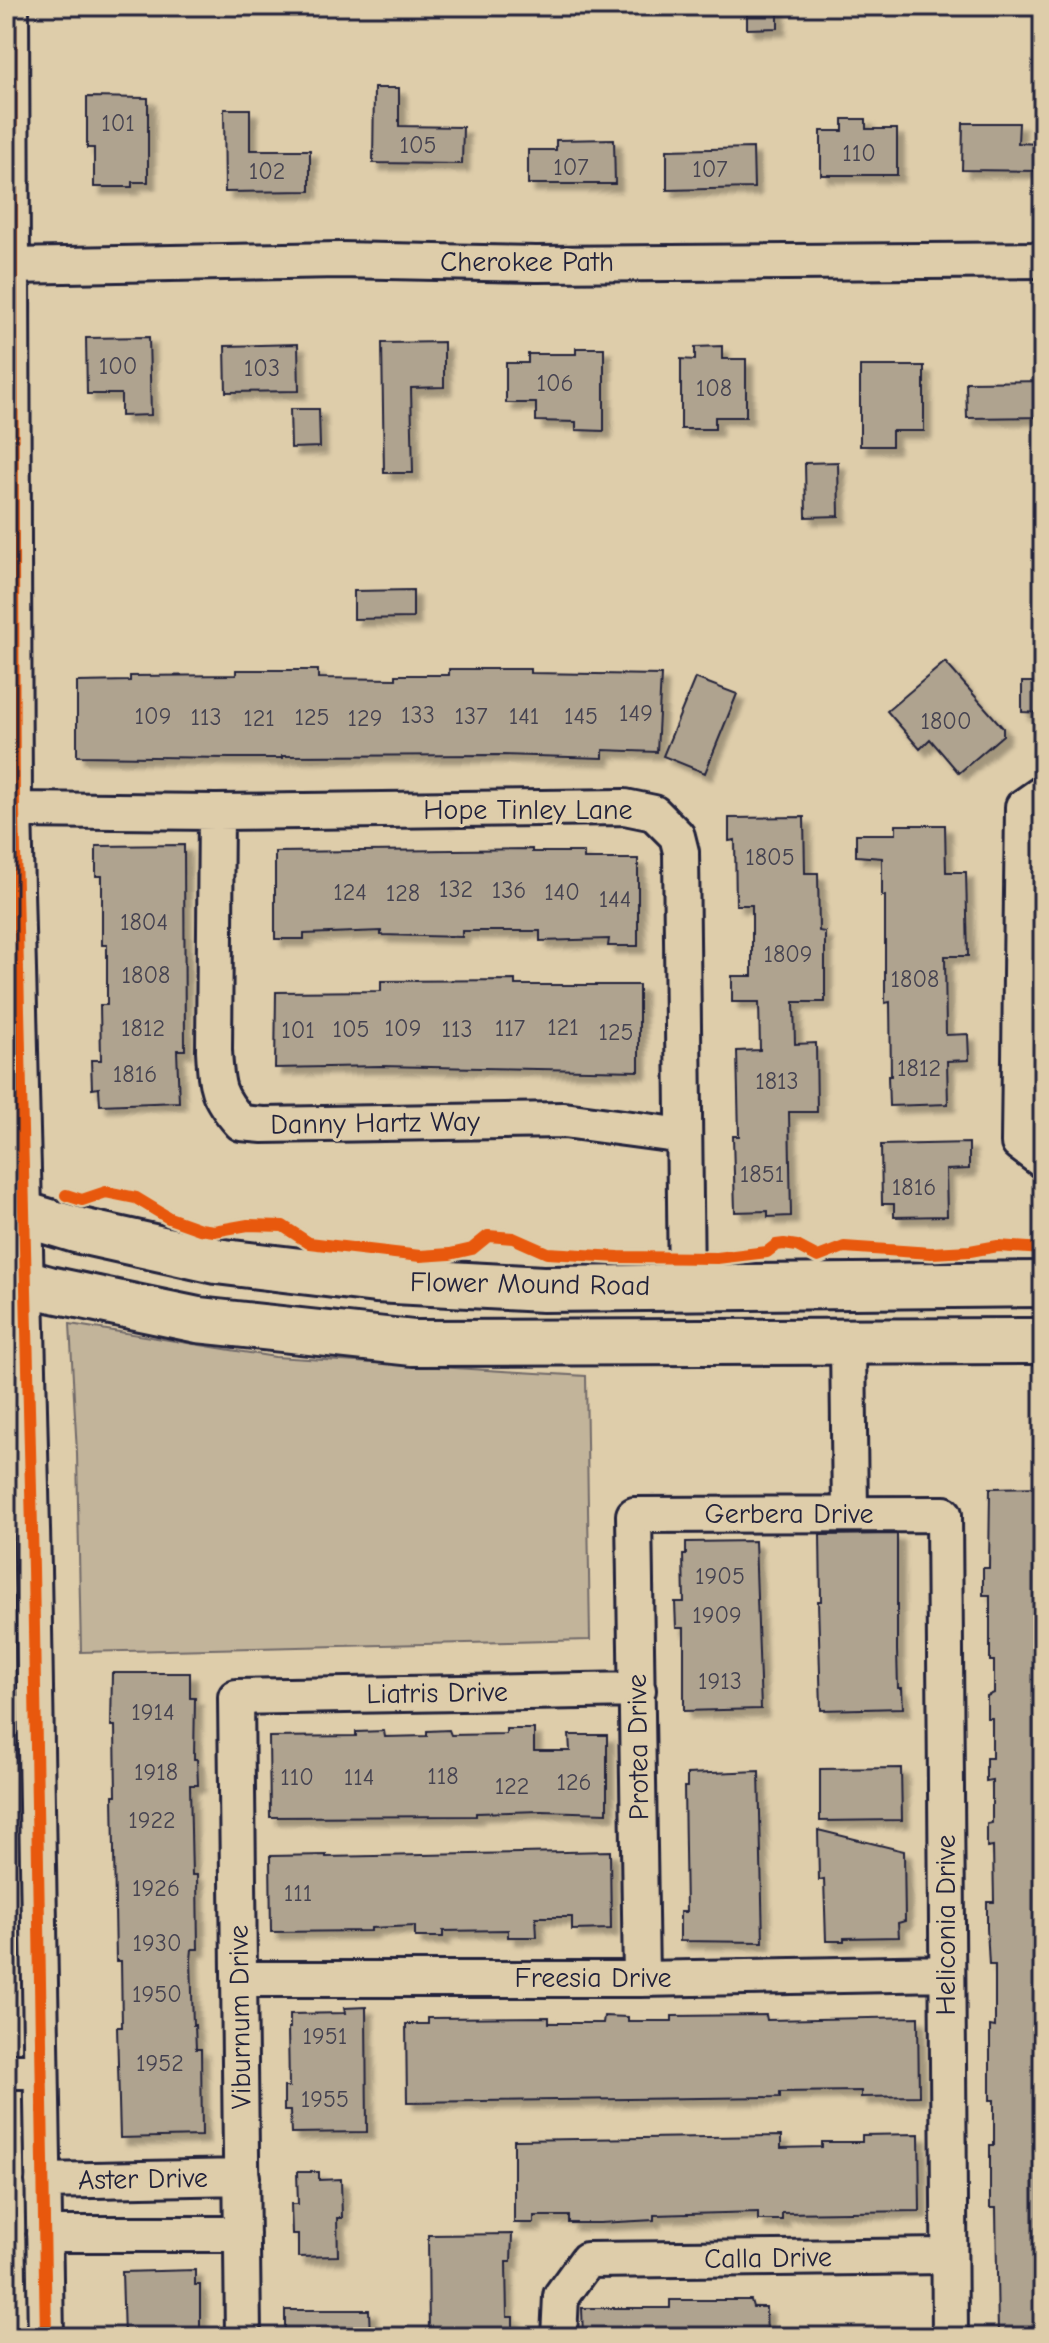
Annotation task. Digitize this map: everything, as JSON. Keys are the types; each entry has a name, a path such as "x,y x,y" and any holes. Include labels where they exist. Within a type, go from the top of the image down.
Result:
{"main road":[{"name":"Flower Mound Road","path":"15,1212 76,1230 216,1261 376,1280 543,1289 1043,1284"},
{"name":"Flower Mound Road","path":"27,1283 198,1320 413,1343 1043,1341"}],"street":[{"path":"11,6 15,1212 27,1283 46,2337"},
{"name":"Cherokee Path","path":"11,266 340,260 536,264 1043,260"},
{"path":"1043,793 1023,807 1019,1143 1043,1161"},
{"name":"Hope Tinley Lane","path":"14,810 216,812 625,807 654,813 677,836 681,852 686,1287"},
{"name":"Danny Hartz Way","path":"216,812 216,1085 225,1105 241,1123 564,1120 684,1136"},
{"path":"848,1342 850,1514"},
{"name":"Gerbera Drive","path":"634,1515 944,1514"},
{"name":"Heliconia Drive","path":"944,1514 950,2337"},
{"name":"Protea Drive","path":"634,1515 641,1979"},
{"name":"Liatris Drive","path":"236,1697 638,1690"},
{"name":"Viburnum Drive","path":"236,1697 243,2337"},
{"name":"Freesia Drive","path":"240,1979 641,1979 946,1973"},
{"path":"6,2071 41,2071"},
{"name":"Aster Drive","path":"43,2181 242,2177"},
{"name":"Aster Drive","path":"44,2234 242,2234"},
{"name":"Calla Drive","path":"559,2337 561,2296 587,2260 949,2256"}],"shaded area":[{"path":"70,1324 275,1357 586,1376 590,1640 81,1652 77,1453"}],"building":[{"path":"747,6 778,6 778,28 747,29"},
{"path":"374,88 399,88 399,126 463,127 462,164 373,163"},
{"path":"87,97 148,98 148,182 132,182 132,187 94,187 94,148 87,148"},
{"path":"224,109 250,109 250,150 310,150 310,191 225,192"},
{"path":"843,119 866,119 866,129 897,129 897,175 821,175 821,131 843,131"},
{"path":"963,123 1019,123 1018,143 1041,144 1041,171 962,170"},
{"path":"614,139 615,184 528,184 528,150 556,150 556,140"},
{"path":"753,148 754,188 667,190 667,150"},
{"path":"149,337 151,415 121,416 121,394 87,394 86,338"},
{"path":"444,342 444,387 411,388 413,473 384,473 382,343"},
{"path":"298,344 299,391 226,392 225,346"},
{"path":"722,346 722,359 746,359 746,417 715,417 715,429 681,429 681,359 695,360 695,347"},
{"path":"576,348 604,348 604,431 576,430 576,422 536,421 536,403 506,403 506,363 528,363 528,354 576,354"},
{"path":"860,366 924,366 924,431 892,431 892,446 860,446"},
{"path":"1043,381 1043,417 967,418 966,382"},
{"path":"290,409 319,409 320,447 291,448"},
{"path":"838,462 839,516 806,517 805,463"},
{"path":"413,590 413,618 354,619 354,591"},
{"path":"945,662 1003,728 1003,735 959,773 930,739 920,749 887,711"},
{"path":"449,669 661,675 657,752 603,750 603,758 501,755 282,758 77,756 77,682 130,681 130,676 236,675 236,670 318,670 318,678 396,679 396,675 449,675"},
{"path":"695,678 737,694 705,773 663,756"},
{"path":"1022,682 1043,682 1043,713 1022,712"},
{"path":"804,817 805,873 818,873 819,931 825,932 825,1002 794,1002 795,1044 816,1043 817,1112 789,1112 791,1216 768,1217 768,1211 735,1212 733,1136 739,1136 737,1051 760,1050 759,1002 732,1002 732,976 752,976 752,905 736,905 735,840 729,841 729,818"},
{"path":"896,825 945,825 946,872 966,872 968,956 945,956 946,1035 968,1034 969,1060 947,1061 948,1104 889,1106 890,1002 885,1003 882,858 856,856 856,834 896,834"},
{"path":"184,845 185,1050 177,1050 179,1102 100,1105 99,1088 92,1089 91,1060 101,1060 100,1005 107,1005 107,945 102,945 102,876 96,876 96,846"},
{"path":"532,849 532,852 584,852 584,859 638,859 638,946 608,946 609,939 540,941 540,931 462,931 462,937 381,935 381,931 304,934 304,939 275,939 275,852"},
{"path":"515,980 515,985 639,985 639,1071 380,1066 275,1068 276,992 381,991 381,981"},
{"path":"969,1143 969,1169 946,1170 947,1216 894,1217 894,1204 882,1204 881,1145"},
{"path":"1043,1487 1043,2337 998,2337 996,2208 990,2208 994,2100 990,2100 990,2026 995,2027 995,1965 989,1965 987,1902 994,1902 993,1847 987,1848 987,1824 992,1823 992,1780 986,1781 986,1758 992,1758 992,1718 987,1718 987,1696 994,1693 994,1661 990,1661 990,1595 983,1595 983,1568 989,1568 990,1488"},
{"path":"897,1534 898,1688 902,1688 903,1708 821,1710 820,1535"},
{"path":"755,1541 761,1709 684,1711 684,1628 676,1628 675,1602 684,1602 683,1555 686,1555 686,1542"},
{"path":"112,1673 190,1673 190,1698 195,1698 194,1759 197,1759 198,1785 190,1785 192,1875 197,1875 198,1949 192,1949 191,1960 193,2025 196,2049 201,2049 202,2136 120,2138 117,2027 122,2027 121,1961 116,1961"},
{"path":"506,1729 534,1729 534,1751 570,1751 569,1735 607,1735 607,1813 541,1811 476,1813 476,1816 270,1817 269,1737 356,1736 356,1732 384,1731 385,1737 427,1736 427,1731 449,1730 451,1735 506,1734"},
{"path":"901,1768 902,1820 820,1821 820,1769"},
{"path":"759,1771 763,1942 680,1941 680,1912 686,1912 684,1787 687,1787 687,1774"},
{"path":"818,1830 904,1851 905,1921 898,1923 899,1937 826,1941 824,1879 819,1880"},
{"path":"610,1851 611,1929 572,1930 572,1917 536,1917 537,1937 508,1937 508,1930 443,1931 443,1937 415,1937 415,1926 371,1928 371,1931 271,1932 270,1856"},
{"path":"366,2007 367,2132 291,2133 290,2111 284,2111 284,2087 289,2087 290,2014 345,2013 344,2008"},
{"path":"766,2015 767,2020 918,2017 919,2096 861,2097 861,2091 780,2092 780,2097 407,2102 406,2024 428,2024 428,2018 549,2017 549,2023 603,2023 604,2016 628,2017 628,2021 672,2021 672,2016"},
{"path":"919,2134 920,2211 782,2213 782,2220 758,2220 758,2212 654,2215 654,2220 600,2223 569,2223 569,2216 534,2216 534,2223 514,2223 514,2140 781,2136 781,2148 822,2147 822,2142 862,2142 862,2135"},
{"path":"297,2172 319,2172 319,2180 341,2179 342,2218 337,2218 338,2256 298,2257 298,2234 292,2234 291,2204 298,2204"},
{"path":"512,2234 511,2262 506,2262 507,2317 513,2317 513,2337 429,2337 428,2235"},
{"path":"195,2270 195,2285 200,2285 200,2337 124,2337 122,2272"},
{"path":"670,2300 751,2300 753,2307 766,2307 767,2337 583,2337 582,2308 670,2308"},
{"path":"285,2310 369,2310 370,2337 285,2337"}],"cycle path":[{"path":"11,6 14,810 33,1569 46,2337"},
{"path":"66,1195 82,1200 106,1192 136,1198 169,1218 200,1229 214,1231 248,1225 283,1226 309,1243 420,1256 472,1249 488,1236 513,1238 547,1253 619,1257 717,1258 767,1252 776,1245 784,1244 797,1246 818,1257 844,1247 931,1253 998,1246 1043,1249"}]}
